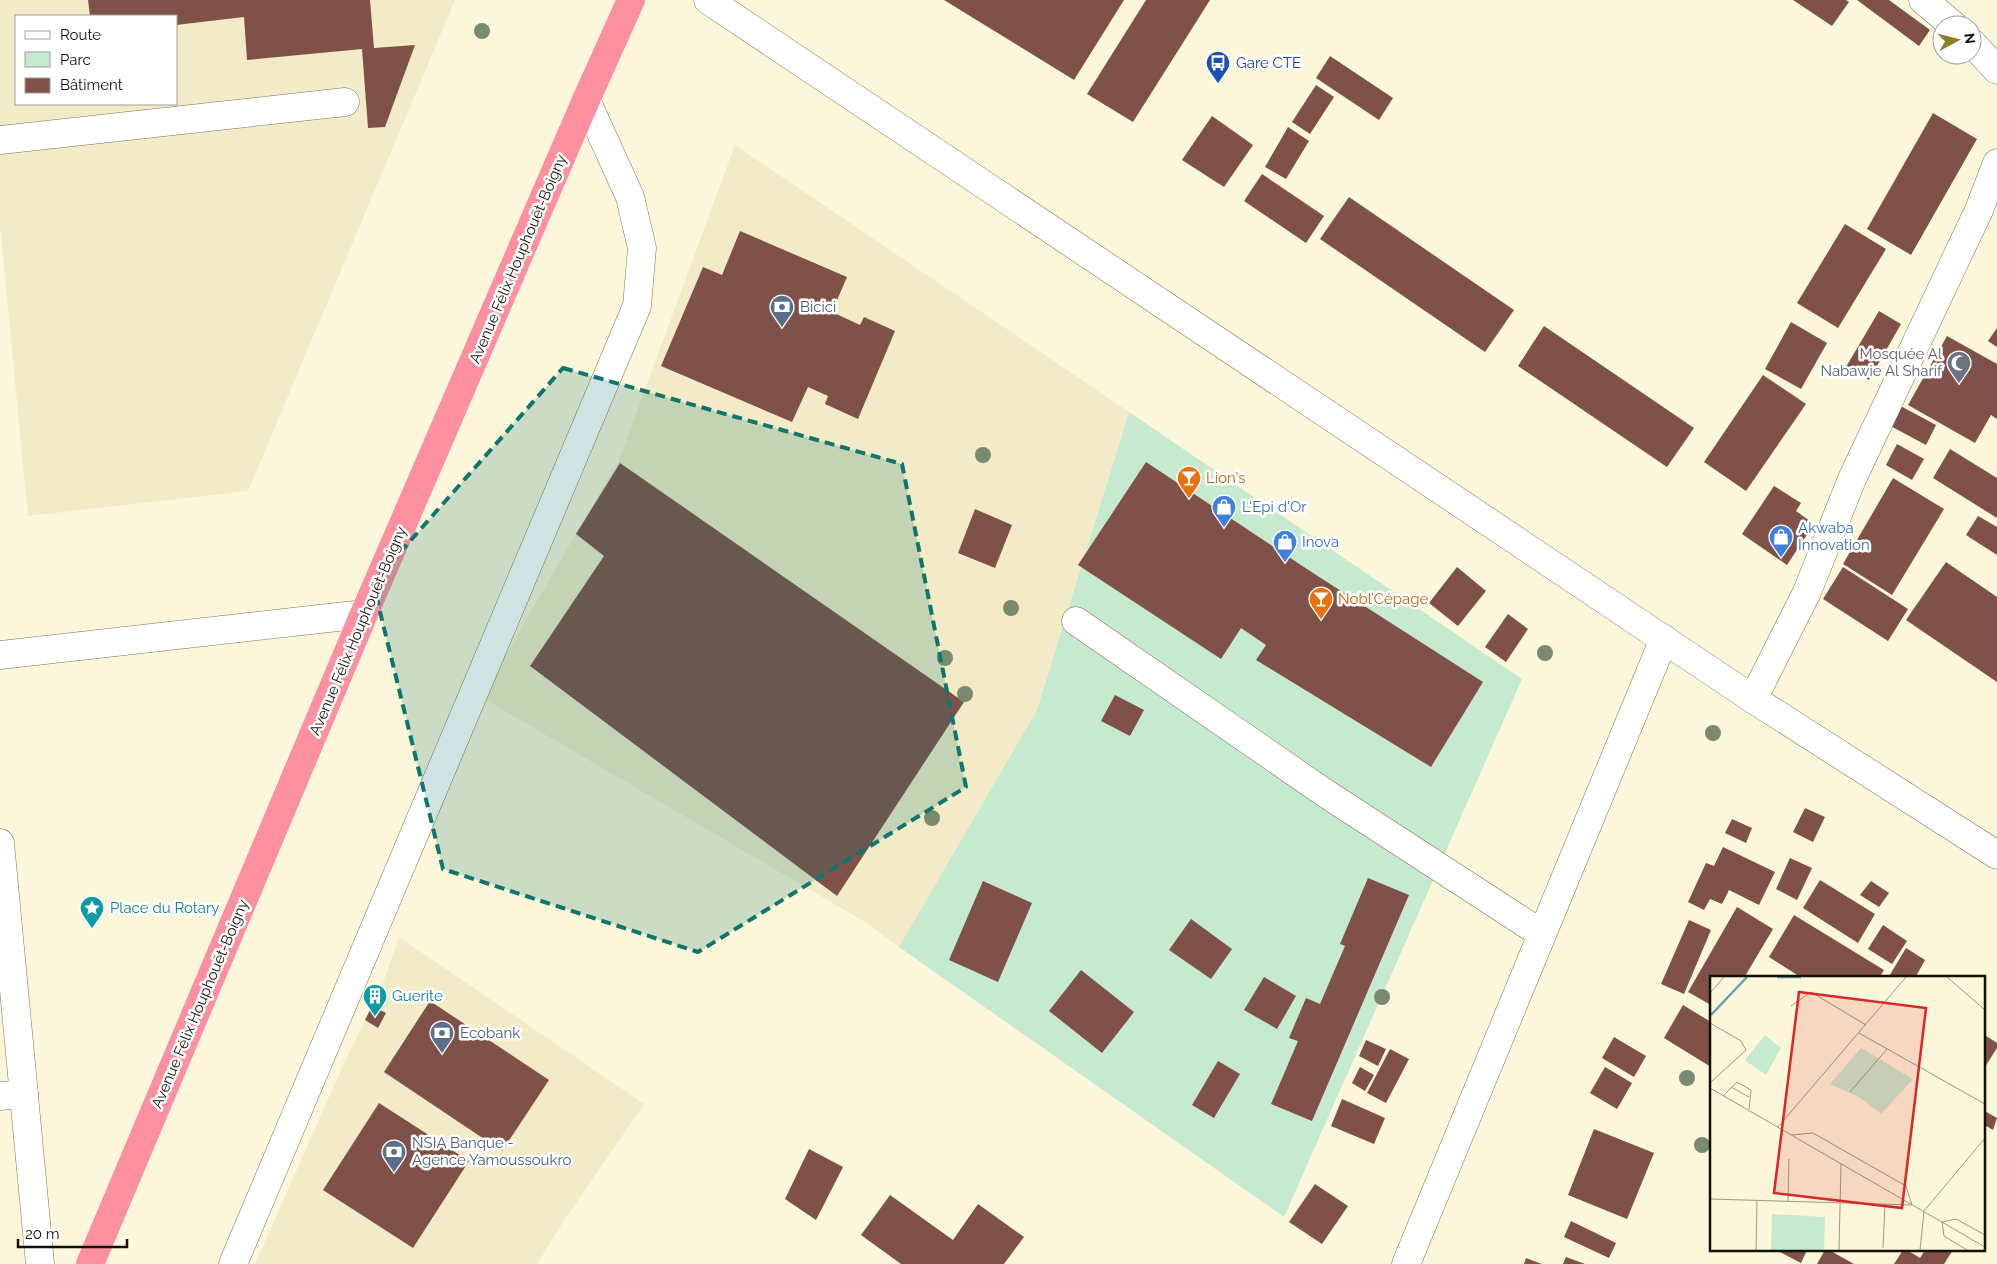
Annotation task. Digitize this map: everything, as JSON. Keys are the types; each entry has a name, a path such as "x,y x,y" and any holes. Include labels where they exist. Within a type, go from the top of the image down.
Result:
{"highway":[{"name":"Avenue Félix Houphouët-Boigny","path":"90,1264 364,614 631,0"}],"street":[{"path":"708,0 1754,699 1997,855"},
{"path":"1923,0 1941,15"},
{"path":"1982,54 1997,70"},
{"path":"233,1264 636,306 642,248 632,205 586,100"},
{"path":"0,140 345,102"},
{"path":"1754,699 1807,592 1852,479 1975,218 1997,163"},
{"path":"0,655 364,614"},
{"path":"1076,621 1325,793 1542,934"},
{"path":"1406,1264 1664,639"},
{"path":"0,843 12,1095 40,1264"}],"highlighted area":[{"path":"563,368 902,464 966,787 698,952 443,869 373,583"}],"shaded area":[{"path":"0,0 455,0 248,491 28,516 0,225"},
{"path":"735,145 1129,412 1037,710 899,947 870,925 481,697 619,460"},
{"path":"399,937 644,1104 565,1219 537,1264 255,1264 346,1059 381,989"}],"green space":[{"path":"1129,412 1522,679 1284,1217 899,947 1037,710"}],"building":[{"path":"88,0 370,0 374,48 415,45 385,127 368,128 362,49 247,60 244,17 178,25 178,15 90,15"},
{"path":"944,0 1124,0 1074,80"},
{"path":"1146,0 1210,0 1133,122 1087,94"},
{"path":"1793,0 1846,0 1849,2 1832,26"},
{"path":"1857,0 1889,0 1930,30 1919,46"},
{"path":"1330,56 1393,98 1379,120 1316,78"},
{"path":"1316,85 1334,97 1310,134 1292,122"},
{"path":"1933,113 1977,139 1911,255 1867,229"},
{"path":"1212,116 1253,145 1224,187 1182,160"},
{"path":"1288,127 1309,141 1286,179 1265,167"},
{"path":"1262,174 1324,216 1306,243 1244,201"},
{"path":"1349,197 1514,310 1485,352 1320,239"},
{"path":"1845,224 1886,249 1838,328 1797,303"},
{"name":"Bicici","path":"740,231 847,277 832,312 860,325 864,317 895,331 858,419 825,404 828,396 808,387 792,422 661,366 703,267 722,275"},
{"path":"1879,311 1901,324 1869,380 1846,367"},
{"path":"1791,322 1827,343 1801,389 1765,369"},
{"path":"1544,326 1694,428 1667,467 1518,366"},
{"path":"1997,328 1997,347 1988,341"},
{"name":"Mosquée Al Nabawie Al Sharif","path":"1947,336 1997,364 1997,419 1991,415 1975,443 1908,405"},
{"path":"1763,375 1806,404 1746,491 1704,462"},
{"path":"1895,403 1936,425 1926,445 1885,423"},
{"path":"1897,444 1924,459 1912,480 1886,465"},
{"path":"1950,449 1997,478 1997,518 1933,478"},
{"path":"1146,462 1313,573 1483,682 1431,767 1256,660 1266,645 1241,628 1221,659 1078,565"},
{"path":"620,463 964,702 837,896 530,666 604,556 576,534"},
{"path":"1893,478 1944,509 1892,595 1843,564"},
{"path":"1774,486 1801,503 1796,511 1814,524 1787,565 1742,534"},
{"path":"975,509 1012,525 995,568 958,553"},
{"path":"1978,516 1997,527 1997,555 1966,535"},
{"path":"1946,562 1997,597 1997,682 1906,620"},
{"path":"1457,567 1486,591 1458,626 1429,603"},
{"path":"1843,567 1908,609 1888,641 1823,599"},
{"path":"1508,614 1528,629 1506,662 1485,647"},
{"path":"1115,695 1144,710 1130,736 1101,721"},
{"path":"1805,808 1825,817 1813,842 1793,832"},
{"path":"1732,819 1752,828 1746,843 1725,833"},
{"path":"1723,847 1775,872 1759,905 1729,890 1722,904 1710,899 1704,910 1688,902 1706,863 1714,866"},
{"path":"1790,858 1812,868 1797,900 1776,889"},
{"path":"1368,878 1409,895 1312,1121 1271,1104 1298,1041 1289,1038 1306,998 1320,1004 1345,946 1340,944"},
{"path":"1820,880 1875,914 1858,943 1803,908"},
{"path":"983,881 1032,903 998,982 949,960"},
{"path":"1871,881 1889,893 1879,907 1860,895"},
{"path":"1737,907 1773,929 1745,976 1710,976 1710,1004 1688,992"},
{"path":"1794,915 1884,970 1880,976 1799,976 1769,957"},
{"path":"1191,919 1232,949 1211,979 1169,950"},
{"path":"1689,920 1711,930 1684,994 1661,984"},
{"path":"1883,925 1907,941 1892,964 1868,949"},
{"path":"1906,948 1925,960 1916,976 1889,976"},
{"path":"1081,970 1134,1012 1102,1053 1049,1011"},
{"path":"1264,977 1296,996 1277,1029 1244,1010"},
{"path":"430,1001 549,1080 502,1151 384,1072"},
{"path":"1683,1005 1710,1021 1710,1066 1664,1038"},
{"name":"Guerite","path":"372,1006 386,1013 378,1028 365,1020"},
{"path":"1984,1035 1997,1043 1997,1048 1984,1068"},
{"path":"1614,1037 1646,1056 1634,1077 1602,1058"},
{"path":"1366,1040 1386,1049 1378,1066 1359,1056"},
{"path":"1390,1049 1409,1059 1386,1103 1367,1093"},
{"path":"1218,1061 1240,1074 1214,1118 1192,1105"},
{"path":"1360,1067 1374,1075 1365,1091 1352,1083"},
{"path":"1605,1067 1632,1083 1617,1109 1590,1093"},
{"path":"1342,1099 1385,1118 1374,1144 1331,1126"},
{"path":"379,1103 469,1161 413,1248 323,1190"},
{"path":"1984,1111 1997,1118 1993,1130 1984,1125"},
{"path":"1594,1129 1654,1153 1627,1219 1568,1195"},
{"path":"809,1149 843,1167 816,1220 785,1199"},
{"path":"1315,1184 1348,1206 1322,1244 1289,1222"},
{"path":"890,1195 953,1240 978,1204 1024,1237 1004,1264 901,1264 861,1235"},
{"path":"1571,1221 1616,1243 1609,1258 1564,1237"},
{"path":"1780,1252 1806,1252 1801,1263"},
{"path":"1824,1252 1833,1252 1854,1264 1817,1264"},
{"path":"1902,1252 1910,1252 1920,1258 1924,1252 1952,1252 1944,1264 1894,1264"},
{"path":"1566,1257 1585,1264 1563,1264"},
{"path":"1526,1258 1542,1264 1524,1264"}],"place":[{"name":"Gare CTE","path":"1218,84"},
{"name":"Bicici","path":"782,328"},
{"name":"Mosquée Al Nabawie Al Sharif","path":"1959,384"},
{"name":"Lion's","path":"1189,499"},
{"name":"L'Epi d'Or","path":"1224,528"},
{"name":"Akwaba Innovation","path":"1781,558"},
{"name":"Inova","path":"1285,563"},
{"name":"Nobl’Cépage","path":"1321,620"},
{"name":"Place du Rotary","path":"92,929"},
{"name":"Guerite","path":"375,1017"},
{"name":"Ecobank","path":"442,1054"},
{"name":"NSIA Banque - Agence Yamoussoukro","path":"394,1173"}]}
